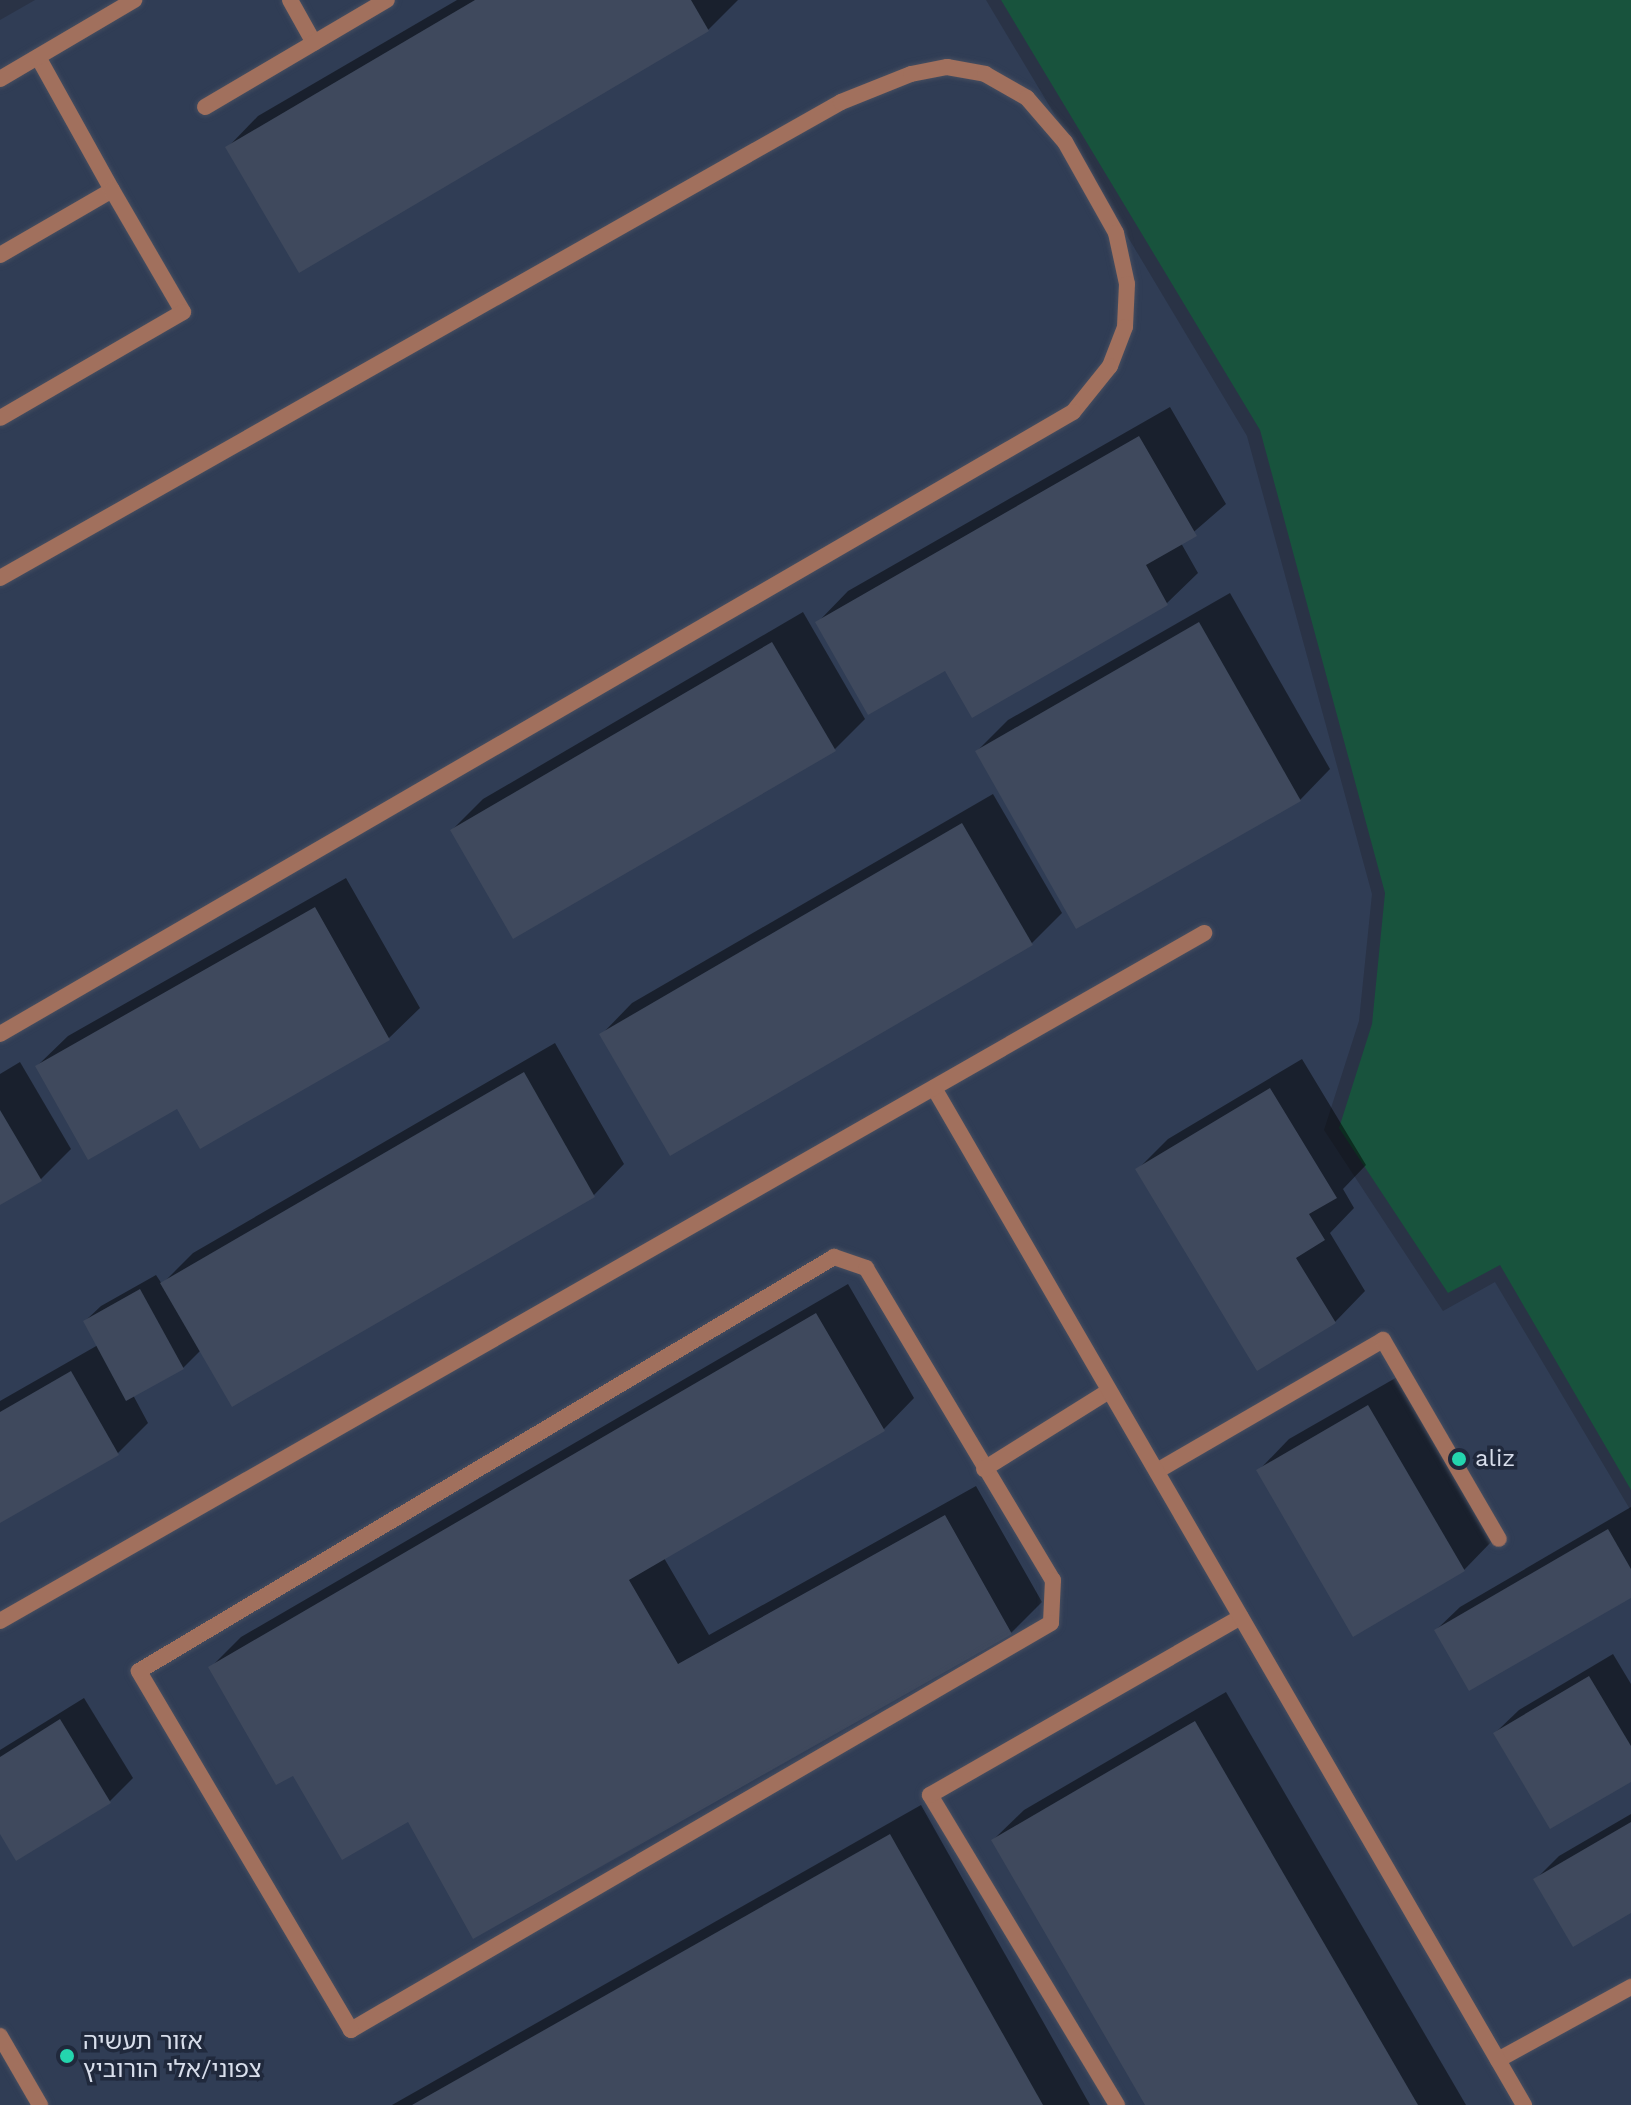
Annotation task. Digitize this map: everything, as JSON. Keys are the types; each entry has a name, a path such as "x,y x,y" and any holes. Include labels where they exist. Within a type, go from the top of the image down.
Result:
{"street":[{"path":"0,79 134,0"},
{"path":"290,0 314,43"},
{"path":"205,107 387,0"},
{"path":"0,418 183,312 38,57"},
{"path":"0,578 841,102 911,74 947,67 985,74 1027,98 1065,142 1116,233 1127,284 1125,327 1110,366 1073,412 0,1034"},
{"path":"0,255 112,190"},
{"path":"0,1621 1204,933"},
{"path":"934,1088 1524,2105"},
{"path":"834,1257 866,1268 984,1469 1053,1580 1051,1623 351,2030 139,1671 834,1257"},
{"path":"1157,1471 1383,1340 1499,1539"},
{"path":"984,1469 1109,1391"},
{"path":"1117,2105 930,1795 1241,1617"},
{"path":"1498,2060 1631,1987"},
{"path":"0,2036 40,2105"}],"shaded area":[{"path":"35,0 986,0 1247,436 1372,894 1359,1021 1324,1130 1443,1311 1495,1282 1631,1511 1631,2105 0,2105 0,20"}],"green space":[{"path":"1001,0 1631,0 1631,1490 1500,1265 1448,1293 1339,1128 1372,1024 1385,893 1260,430"}],"building":[{"path":"475,0 691,0 709,31 299,273 225,147"},
{"path":"1139,436 1197,536 1146,565 1168,605 972,718 945,671 868,715 815,622"},
{"path":"1199,622 1301,801 1076,929 975,751"},
{"path":"772,642 836,751 513,939 450,830"},
{"path":"962,823 1033,945 670,1156 599,1034"},
{"path":"315,907 390,1040 200,1149 177,1109 88,1160 35,1066"},
{"path":"524,1072 595,1197 232,1407 160,1283"},
{"path":"1270,1088 1337,1198 1309,1214 1325,1240 1296,1258 1336,1323 1257,1371 1135,1169"},
{"path":"0,1110 42,1181 0,1205"},
{"path":"140,1289 184,1369 126,1401 83,1321"},
{"path":"816,1313 885,1431 629,1580 678,1664 945,1515 1012,1634 473,1939 408,1822 342,1860 293,1776 276,1785 208,1667"},
{"path":"71,1371 119,1455 0,1523 0,1412"},
{"path":"1368,1405 1465,1571 1353,1637 1256,1470"},
{"path":"1608,1529 1631,1569 1631,1598 1469,1691 1434,1630"},
{"path":"1589,1676 1631,1746 1631,1782 1550,1829 1493,1733"},
{"path":"60,1719 111,1803 16,1861 0,1834 0,1757"},
{"path":"1195,1721 1418,2105 1145,2105 991,1840"},
{"path":"1631,1822 1631,1913 1573,1947 1533,1879"},
{"path":"890,1834 1043,2105 412,2105"}],"place":[{"name":"aliz","path":"1459,1459"},
{"name":"אזור תעשיה צפוני/אלי הורוביץ","path":"67,2056"}]}
